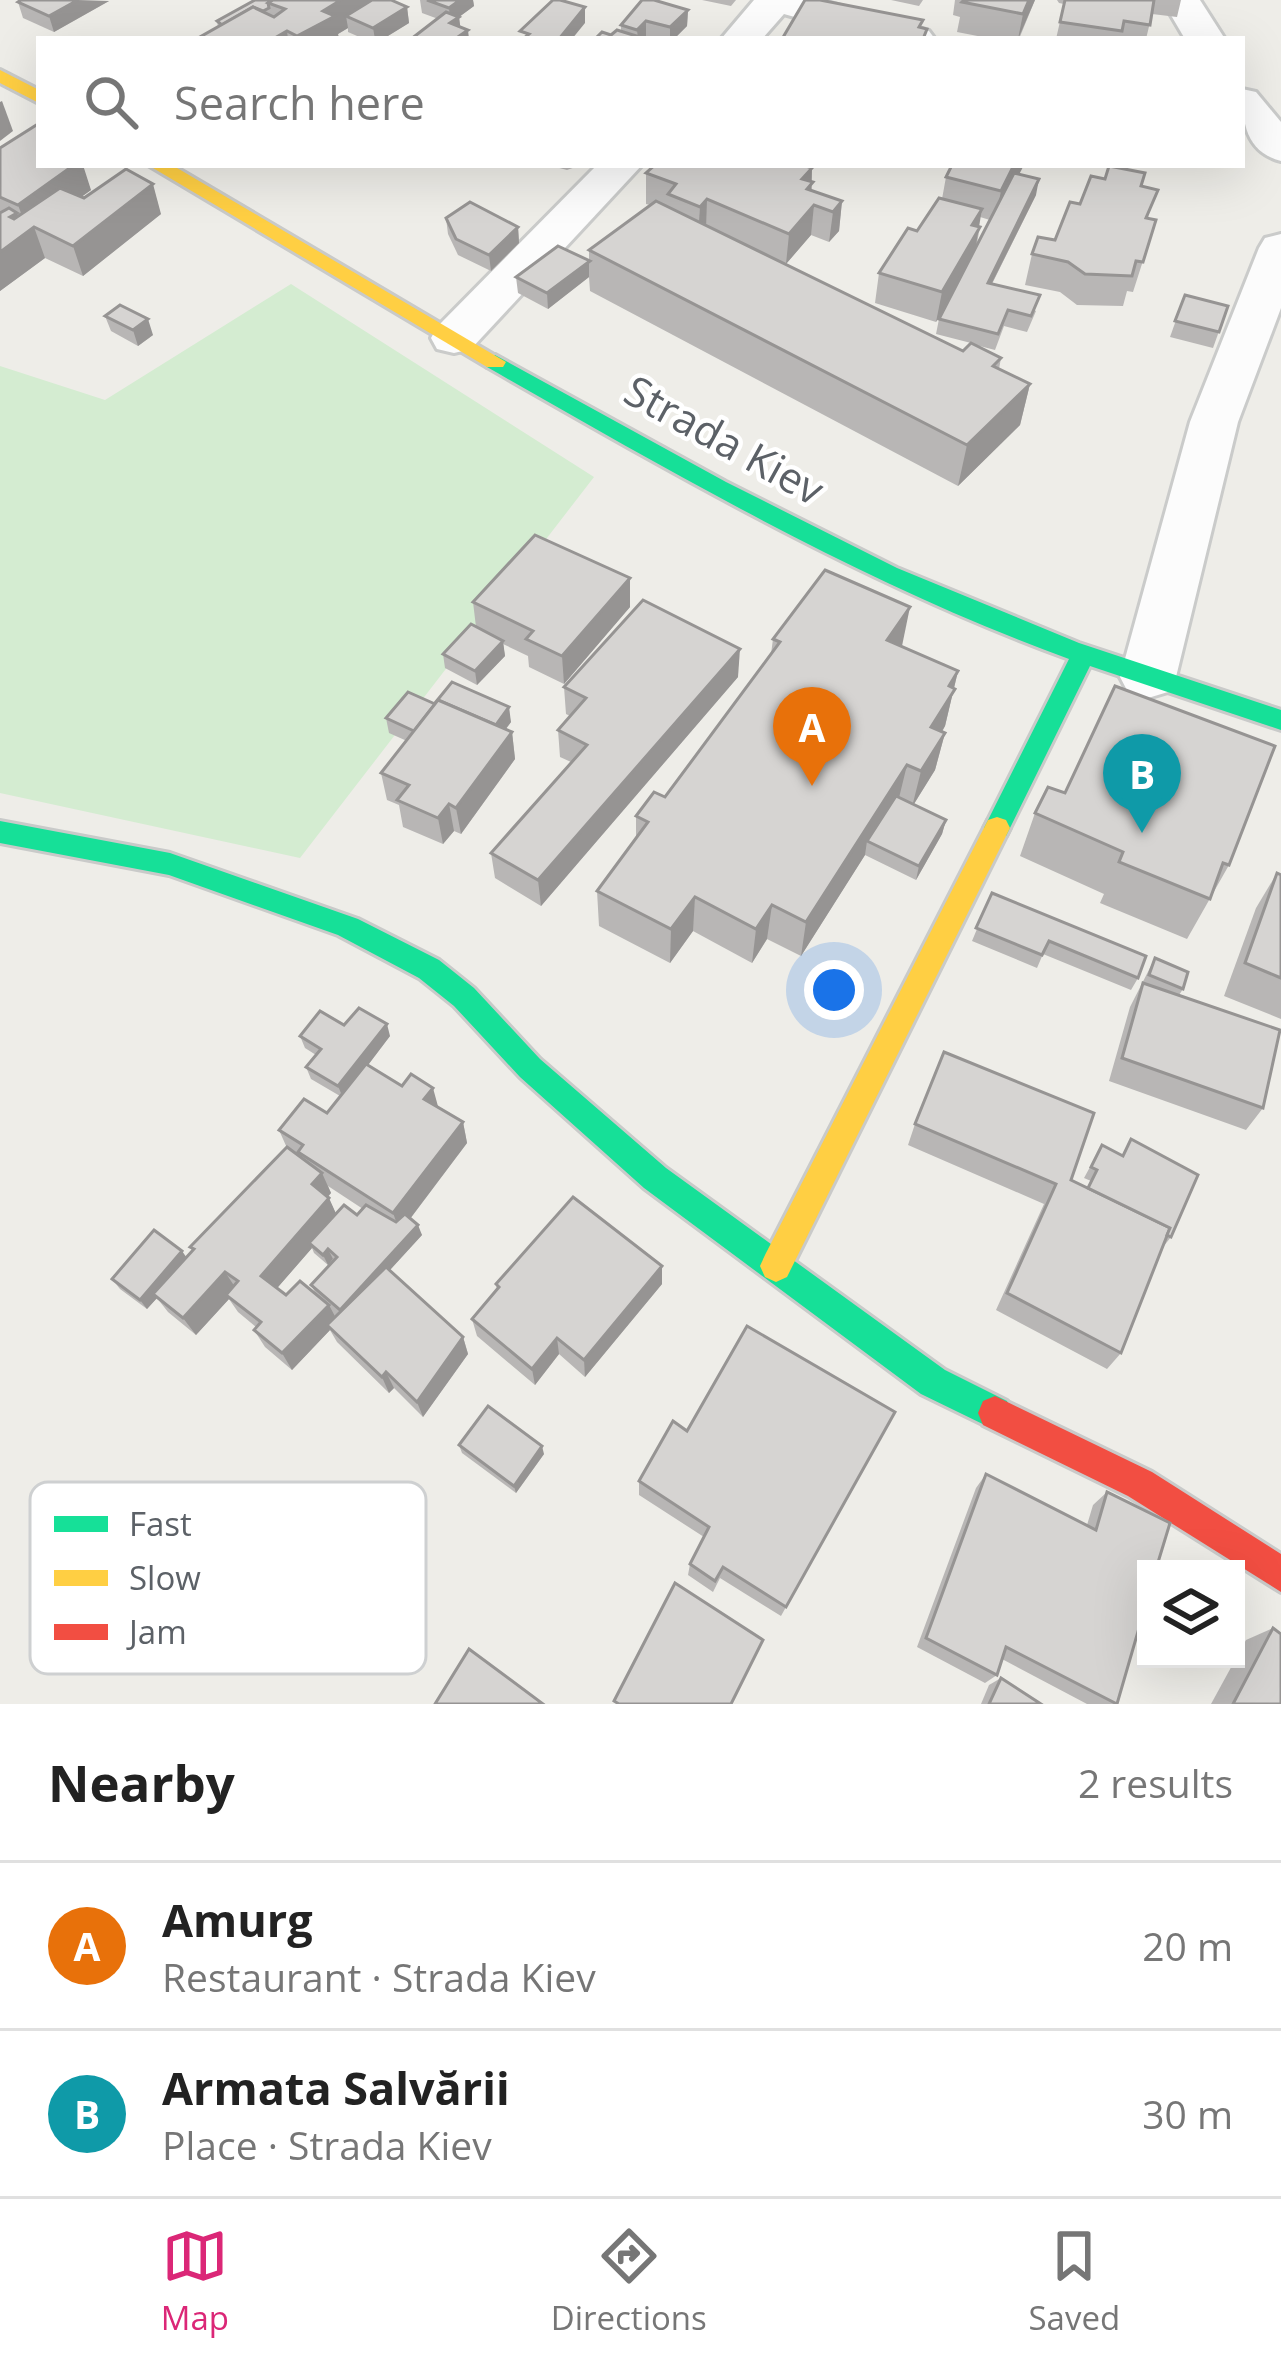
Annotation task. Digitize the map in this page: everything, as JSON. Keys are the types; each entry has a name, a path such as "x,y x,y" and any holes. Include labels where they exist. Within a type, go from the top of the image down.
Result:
{"street":[{"path":"744,36 776,0 904,36"},
{"path":"1181,0 1202,36"},
{"path":"0,75 36,96"},
{"path":"1245,106 1281,148"},
{"path":"1245,145 1281,164"},
{"name":"Strada Kiev","path":"163,168 454,338 842,551 1083,656 1281,721"},
{"path":"454,338 618,168"},
{"path":"1148,677 1214,422 1281,248"},
{"path":"776,1266 1083,656"},
{"path":"0,832 170,864 348,927 429,970 464,997 530,1068 655,1178 934,1382 1140,1484 1281,1574"}],"green space":[{"path":"291,284 594,477 300,858 0,793 0,366 105,400"}],"building":[{"path":"78,0 49,16 18,2"},
{"path":"255,0 272,0 263,11 253,7 222,25 217,21"},
{"path":"341,0 323,11 335,16 297,36 287,31 278,36 202,36 253,7 274,17 285,9 268,3"},
{"path":"372,0 391,0 407,7 373,28 346,16"},
{"path":"427,0 460,0 449,8"},
{"path":"553,0 585,7 561,36 527,36 520,31"},
{"path":"642,0 688,10 670,27 646,21 637,30 621,25"},
{"path":"805,0 923,20 919,27 927,29 924,36 784,36"},
{"path":"964,0 1029,0 1023,14"},
{"path":"1065,0 1154,0 1150,25 1124,21 1122,31 1060,22"},
{"path":"446,12 459,17 450,23 468,30 459,36 415,36"},
{"path":"617,30 636,36 598,36 602,32 611,35"},
{"path":"36,125 36,168 70,168 18,205 0,197 0,148"},
{"path":"652,168 812,168 802,179 813,182 807,189 842,201 833,212 814,205 789,234 707,199 700,207 668,194 676,184 646,173"},
{"path":"950,168 1012,168 1001,191 946,177"},
{"path":"1108,168 1145,173 1141,186 1158,190 1146,218 1156,220 1143,262 1136,261 1132,276 1085,274 1068,262 1032,254 1038,237 1055,240 1070,202 1080,204 1091,176 1105,179"},
{"path":"126,169 153,184 73,246 34,227 0,252 0,213 9,208 17,213 10,217 14,219 60,188 84,198"},
{"path":"1014,173 1039,179 988,283 1040,295 1031,316 1008,310 998,334 939,319"},
{"path":"939,198 982,209 972,225 980,227 942,292 879,273 908,228 917,231"},
{"path":"656,201 963,351 971,343 1001,358 993,366 1030,384 967,445 589,250"},
{"path":"470,202 518,227 489,255 456,239 446,218"},
{"path":"558,246 590,261 547,293 516,277"},
{"path":"1185,295 1228,306 1219,332 1175,321"},
{"path":"120,305 148,319 133,330 105,316"},
{"path":"535,535 630,578 562,656 526,639 533,631 473,602"},
{"path":"825,570 910,607 887,640 958,671 949,686 955,689 931,727 945,733 921,771 907,765 806,922 772,905 756,929 695,897 671,929 597,891 648,822 636,816 654,792 665,797 780,642 773,639"},
{"path":"643,600 740,649 538,880 491,853 587,745 558,730 586,698 564,687"},
{"path":"471,624 503,641 475,671 443,654"},
{"path":"452,682 509,707 496,725 438,700 435,703"},
{"path":"1115,686 1275,746 1229,865 1223,863 1210,899 1119,862 1123,852 1035,813 1048,787 1065,793"},
{"path":"408,692 435,704 414,731 386,718"},
{"path":"438,700 512,732 456,808 449,804 438,818 397,800 409,785 381,773"},
{"path":"896,796 946,820 919,866 867,841"},
{"path":"1277,873 1281,875 1281,978 1245,963"},
{"path":"992,893 1146,956 1138,978 1049,941 1042,955 976,928"},
{"path":"1155,958 1188,972 1183,989 1149,975"},
{"path":"1143,983 1280,1030 1263,1108 1122,1058"},
{"path":"359,1008 387,1024 338,1086 306,1067 321,1049 300,1036 320,1011 344,1025"},
{"path":"944,1052 1094,1113 1071,1180 1170,1228 1121,1353 1007,1293 1056,1184 915,1124"},
{"path":"366,1064 402,1086 411,1074 433,1088 424,1099 463,1122 393,1213 298,1152 303,1145 279,1130 304,1099 327,1113"},
{"path":"1131,1139 1198,1175 1171,1237 1167,1235 1170,1228 1088,1188 1097,1170 1091,1167 1102,1145 1123,1156"},
{"path":"287,1147 322,1173 312,1184 329,1198 261,1276 286,1295 300,1281 329,1305 282,1353 254,1330 261,1322 226,1295 238,1281 225,1272 183,1318 153,1294 194,1249 190,1247"},
{"path":"573,1197 662,1266 584,1360 557,1338 532,1369 472,1319 499,1287 496,1284"},
{"path":"344,1205 357,1215 366,1205 396,1222 405,1214 418,1225 340,1310 311,1285 337,1257 328,1249 323,1255 309,1243"},
{"path":"154,1230 182,1251 140,1300 112,1279"},
{"path":"386,1267 463,1337 417,1402 386,1372 382,1377 327,1325"},
{"path":"747,1326 895,1412 786,1607 723,1567 715,1581 690,1564 709,1527 639,1481 673,1421 687,1431"},
{"path":"488,1406 542,1446 514,1486 459,1445"},
{"path":"986,1474 1096,1530 1107,1492 1170,1523 1159,1560 1137,1560 1137,1635 1117,1704 1006,1647 997,1675 926,1638"},
{"path":"675,1583 763,1640 731,1704 619,1704 614,1701"},
{"path":"1273,1628 1281,1634 1281,1704 1233,1704"},
{"path":"469,1649 543,1704 435,1704"},
{"path":"1001,1678 1041,1704 989,1704"}],"traffic: fast":[{"path":"495,362 718,487 889,574 1070,649 1281,720"},
{"path":"997,828 1083,656"},
{"path":"0,832 170,864 348,927 429,969 464,997 530,1068 655,1178 933,1382 995,1413"}],"traffic: slow":[{"path":"0,75 36,96"},
{"path":"163,168 495,362"},
{"path":"776,1266 997,828"}],"traffic: jam":[{"path":"995,1413 1140,1484 1281,1574"}],"place":[{"name":"Amurg","path":"812,786"},
{"name":"Armata Salvării","path":"1142,833"}]}
